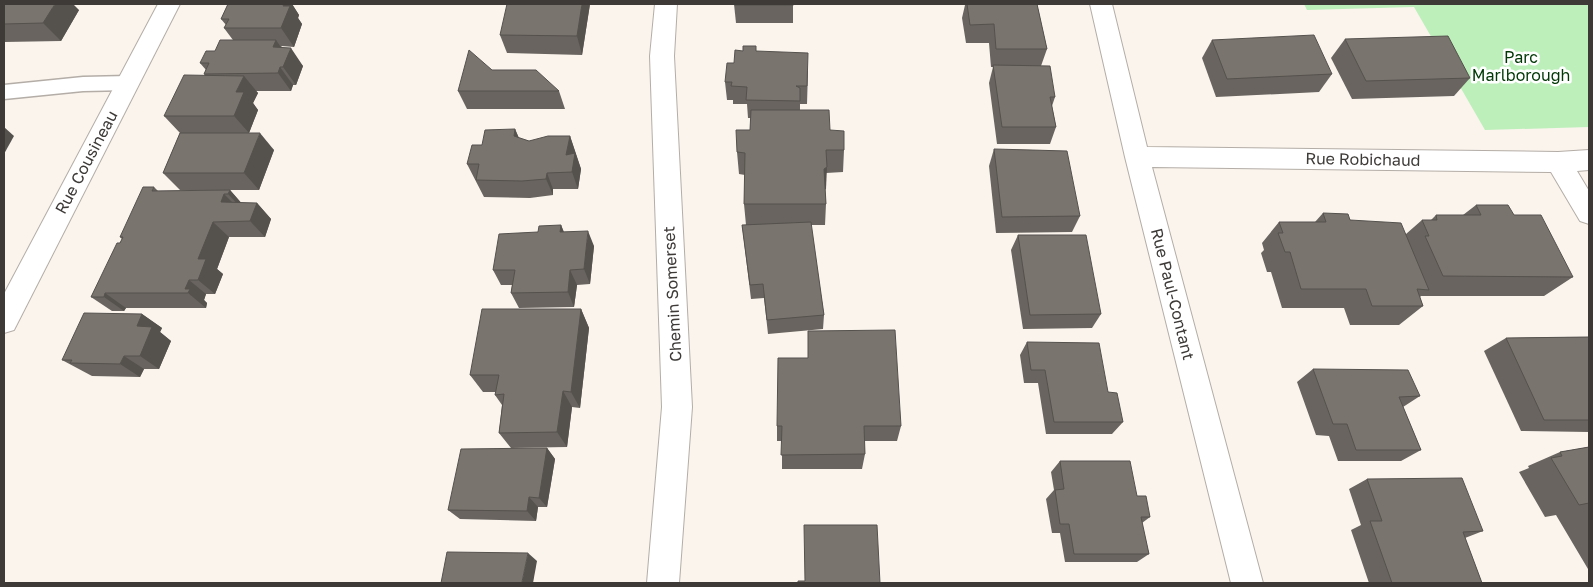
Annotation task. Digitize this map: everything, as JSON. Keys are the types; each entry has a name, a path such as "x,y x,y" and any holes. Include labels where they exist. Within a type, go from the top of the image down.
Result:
{"street":[{"name":"Rue Cousineau","path":"4,321 169,4"},
{"name":"Chemin Somerset","path":"663,583 678,407 662,56 666,4"},
{"name":"Rue Paul-Contant","path":"1101,4 1137,157 1247,583"},
{"name":"Rue Robichaud","path":"1137,157 1558,162 1589,160"},
{"path":"1558,162 1589,214"}],"lane":[{"path":"4,92 74,85 128,83"}],"green space":[{"name":"Parc Marlborough","path":"1304,4 1589,4 1589,127 1485,130 1414,7 1307,10"}],"building":[{"path":"4,4 55,4 43,23 4,24"},
{"path":"228,4 284,4 283,6 290,6 281,28 224,28 229,19 221,19"},
{"path":"507,4 582,4 577,36 500,35"},
{"path":"793,4 793,5 735,5"},
{"path":"967,4 1037,4 1047,49 996,49 994,24 970,25"},
{"path":"1314,35 1332,74 1227,79 1212,40"},
{"path":"1448,36 1470,78 1366,81 1345,39"},
{"path":"220,40 276,40 273,47 291,48 283,67 280,67 278,73 204,74 209,63 200,63 206,51 215,51"},
{"path":"743,46 756,46 756,51 808,53 807,86 796,86 800,88 800,101 746,100 747,87 731,86 732,82 725,82 727,63 734,63 735,50 743,51"},
{"path":"469,50 492,70 536,70 559,91 458,91"},
{"path":"993,65 1050,66 1055,97 1050,97 1056,127 1002,127"},
{"path":"184,75 244,76 236,92 244,92 234,116 164,116"},
{"path":"751,110 829,110 830,130 844,131 844,150 826,150 827,167 824,169 826,204 744,204 745,153 737,152 736,130 750,130"},
{"path":"515,129 514,136 529,141 548,136 570,136 566,155 575,153 572,172 547,173 546,179 522,181 476,180 479,164 467,164 472,145 482,145 485,130"},
{"path":"180,133 260,133 244,173 163,173"},
{"path":"994,149 1067,151 1080,216 1002,217"},
{"path":"143,187 154,187 152,191 230,190 228,194 224,194 221,202 257,203 250,221 213,222 198,259 206,259 198,280 189,280 185,289 190,289 188,293 105,293 104,297 91,297 117,243 120,243 123,237 120,237"},
{"path":"1476,205 1508,205 1514,215 1541,215 1573,277 1443,276 1425,236 1429,236 1422,220 1437,220 1436,215 1481,215"},
{"path":"1323,213 1348,214 1350,220 1401,223 1429,290 1417,289 1423,306 1372,306 1366,289 1301,289 1290,252 1285,252 1278,233 1283,233 1279,222 1326,222"},
{"path":"811,222 824,315 767,320 763,284 750,285 742,225"},
{"path":"561,225 560,232 588,231 584,269 570,270 568,292 511,293 515,270 493,270 499,234 538,232 539,226"},
{"path":"1018,235 1086,235 1101,314 1030,315"},
{"path":"482,309 581,309 571,392 563,391 557,432 499,433 504,394 495,395 499,375 470,375"},
{"path":"84,313 142,314 137,326 152,327 140,356 124,356 120,364 70,363 72,360 62,360"},
{"path":"895,330 901,426 864,426 865,454 781,455 782,426 777,426 778,358 808,358 808,331"},
{"path":"1589,337 1589,420 1544,420 1506,338"},
{"path":"1027,342 1099,343 1108,392 1117,393 1123,422 1054,422 1045,370 1031,370"},
{"path":"1313,369 1408,370 1420,396 1399,397 1421,450 1356,450 1347,424 1333,424"},
{"path":"1589,447 1589,503 1579,505 1551,458 1562,456 1560,452"},
{"path":"547,448 539,498 529,497 527,511 448,510 461,449"},
{"path":"1060,461 1130,461 1137,496 1146,496 1150,517 1141,517 1149,554 1074,554 1069,524 1060,524 1055,490 1064,489"},
{"path":"1462,478 1483,531 1463,532 1482,583 1392,583 1370,521 1382,521 1367,479"},
{"path":"804,525 877,525 880,583 798,583 798,581 805,581"},
{"path":"447,552 528,553 522,582 528,583 441,583"}]}
